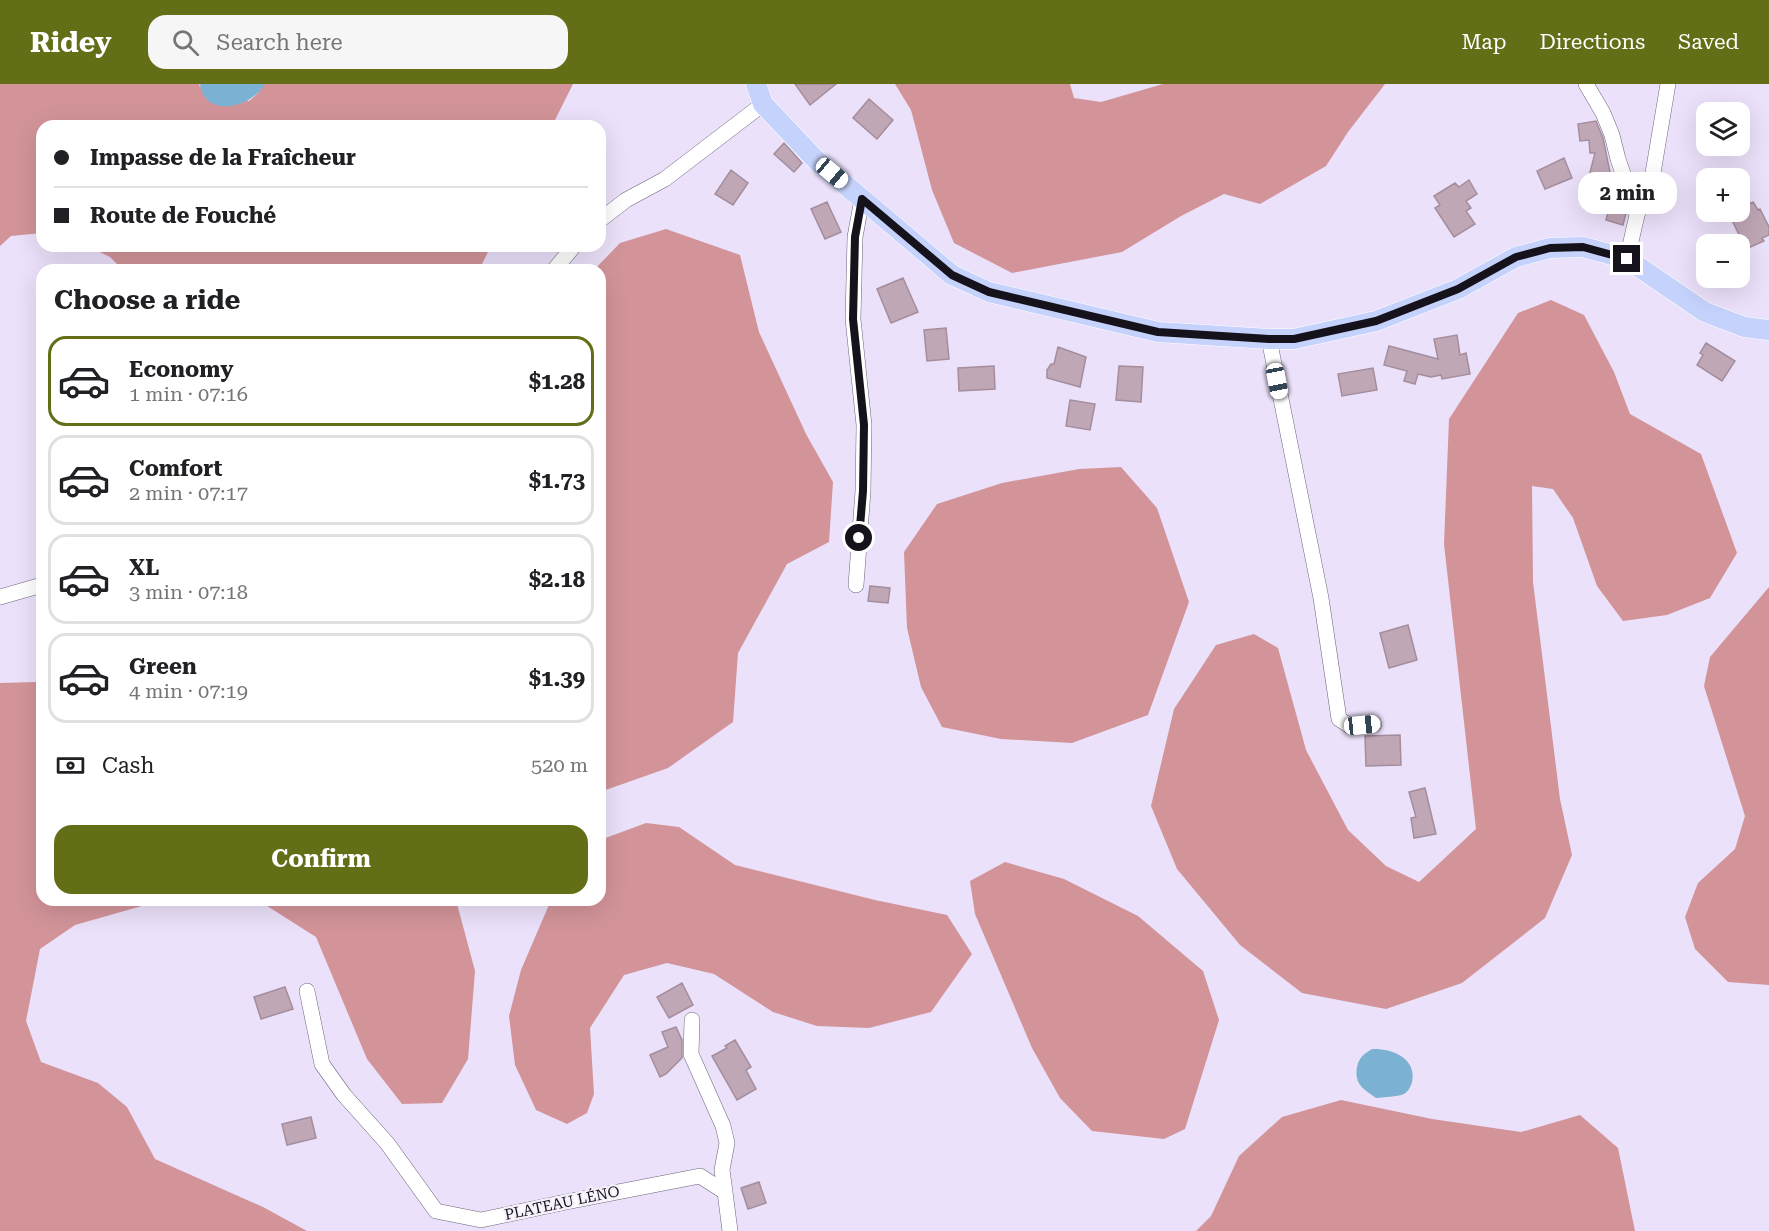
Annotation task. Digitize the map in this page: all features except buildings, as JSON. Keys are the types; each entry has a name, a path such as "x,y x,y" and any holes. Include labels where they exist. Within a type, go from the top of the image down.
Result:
{"main road":[{"path":"756,84 763,104 816,160 952,275 989,292 1158,332 1294,339 1376,321 1458,289 1516,257 1550,248 1583,247 1627,259 1705,312 1744,327 1769,330"}],"street":[{"path":"1586,84 1603,113 1612,135 1637,215"},
{"path":"1627,259 1637,215 1653,173 1668,84"},
{"path":"606,215 626,200 665,179 763,104"},
{"path":"856,585 863,491 864,425 853,319 855,237 862,199"},
{"path":"559,264 569,252"},
{"path":"1269,339 1321,598 1340,719 1344,724 1350,726 1374,724"},
{"path":"0,597 36,587"},
{"name":"PLATEAU LÉNO","path":"307,991 322,1064 344,1095 387,1143 436,1211 481,1220 700,1176 725,1192"},
{"path":"692,1020 691,1054 723,1126 726,1143 722,1170 730,1231"}],"shaded area":[{"path":"0,84 200,84 199,86 249,101 265,84 573,84 555,120 36,120 36,234 11,236 0,246"},
{"path":"895,84 1070,84 1074,98 1101,102 1163,84 1385,84 1348,132 1326,166 1260,204 1224,194 1181,216 1122,252 1012,273 954,243 932,190 911,110"},
{"path":"666,229 740,255 759,332 806,434 833,482 829,542 787,564 738,653 733,722 668,768 606,790 606,264 600,264 620,243"},
{"path":"100,252 488,252 482,264 117,264 110,257"},
{"path":"1551,300 1584,315 1614,372 1630,414 1701,454 1737,553 1710,598 1667,615 1623,621 1597,586 1573,518 1553,489 1532,486 1533,582 1560,799 1572,855 1545,918 1462,983 1386,1009 1302,993 1240,945 1177,869 1151,806 1174,709 1216,645 1254,634 1278,648 1306,750 1348,830 1386,866 1419,882 1476,829 1444,544 1449,419 1518,313"},
{"path":"1121,467 1157,508 1189,602 1148,715 1072,743 1001,739 942,727 921,687 907,628 904,552 937,504 1002,483 1079,469"},
{"path":"1769,587 1769,985 1728,982 1695,949 1685,917 1698,883 1735,849 1745,816 1704,686 1710,657"},
{"path":"36,682 36,906 142,906 75,925 40,949 26,1021 41,1062 98,1083 127,1107 155,1159 263,1207 307,1231 0,1231 0,683"},
{"path":"646,823 679,827 735,865 875,900 947,915 972,954 931,1012 869,1028 817,1026 773,1012 714,974 667,963 624,975 590,1028 594,1094 587,1113 567,1124 536,1110 515,1065 509,1016 521,970 548,906 606,906 606,838"},
{"path":"1005,862 1064,879 1138,916 1203,971 1219,1020 1185,1129 1164,1139 1092,1131 1060,1098 1032,1048 975,914 970,881"},
{"path":"267,906 458,906 475,971 468,1059 442,1103 402,1104 367,1059 316,937"},
{"path":"1341,1100 1432,1119 1521,1132 1580,1115 1618,1148 1635,1231 1196,1231 1211,1216 1239,1156 1282,1117"}],"water":[{"path":"200,84 265,84 250,99 240,104 219,106 210,102 204,95"},
{"path":"1372,1049 1388,1050 1402,1056 1407,1061 1413,1074 1412,1084 1405,1093 1376,1098 1358,1082 1356,1073 1359,1061"}],"route":[{"path":"859,538 863,491 864,425 853,319 855,237 862,199 952,275 989,292 1158,332 1294,339 1376,321 1458,289 1516,257 1550,248 1583,247 1627,259"}]}
